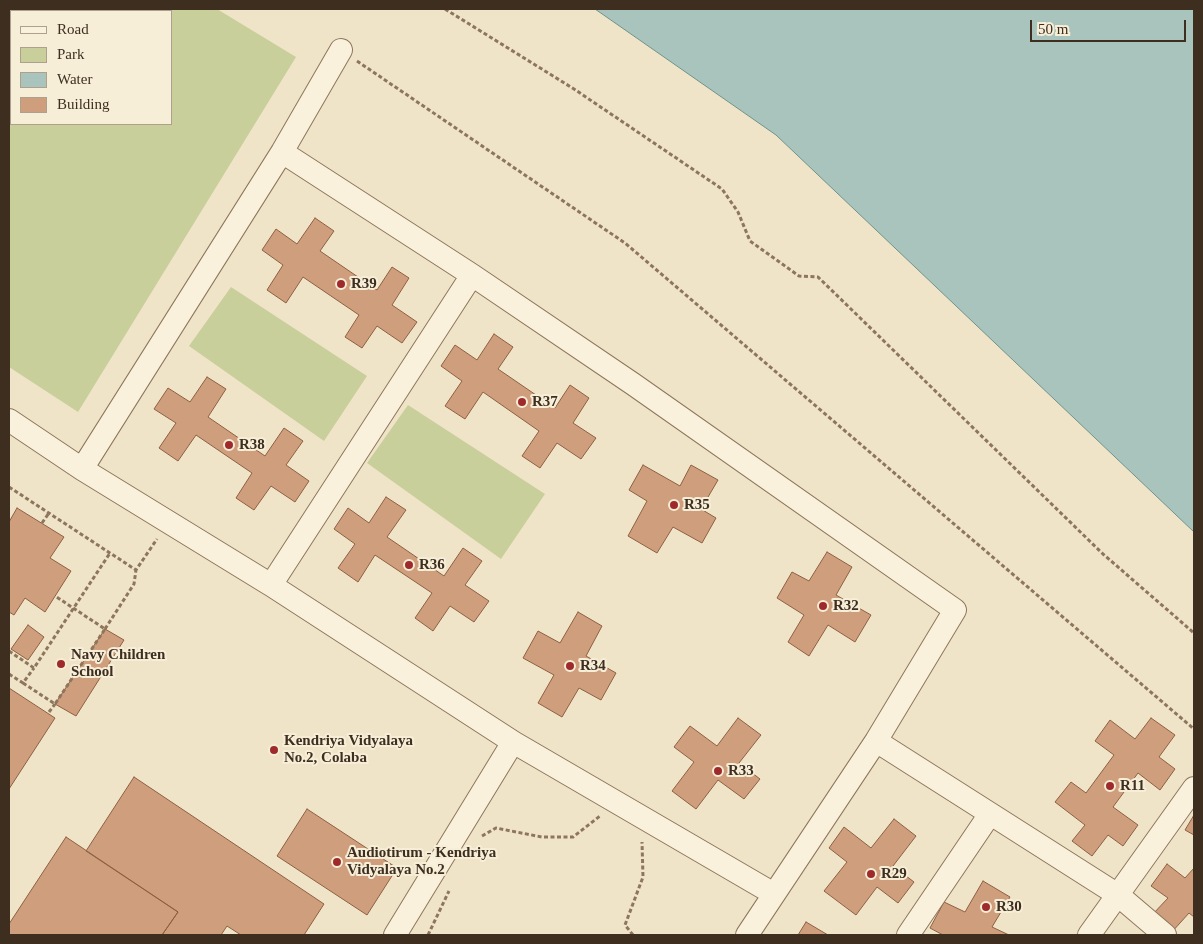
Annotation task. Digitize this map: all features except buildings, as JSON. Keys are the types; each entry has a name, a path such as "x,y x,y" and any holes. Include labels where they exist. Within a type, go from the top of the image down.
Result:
{"street":[{"path":"82,469 282,152 341,50"},
{"path":"282,152 472,275 633,384 955,610 876,741 747,935"},
{"path":"271,585 472,275"},
{"path":"9,420 82,469 271,585 513,742 774,894"},
{"path":"876,741 1118,895 1165,935"},
{"path":"395,935 513,742"},
{"path":"1089,935 1194,788"},
{"path":"908,935 990,814"}],"path":[{"path":"445,9 574,89 722,189 738,212 750,241 799,276 818,277 1103,554 1194,633"},
{"path":"341,50 625,243 1194,729"},
{"path":"9,487 136,570"},
{"path":"42,523 49,514"},
{"path":"49,712 134,584 136,570 168,522"},
{"path":"24,683 110,553"},
{"path":"55,596 105,629"},
{"path":"9,651 34,668"},
{"path":"9,674 55,704"},
{"path":"477,842 482,836 496,828 542,837 573,837 600,816 608,820"},
{"path":"632,935 625,925 643,877 642,839"},
{"path":"428,935 451,887"}],"green space":[{"path":"9,9 217,9 296,57 78,412 9,367"},
{"path":"231,287 367,376 324,441 189,346"},
{"path":"408,405 545,494 501,559 367,463"}],"water":[{"path":"595,9 1194,9 1194,532 776,135"}],"place":[{"name":"R39","path":"341,284"},
{"name":"R37","path":"522,402"},
{"name":"R38","path":"229,445"},
{"name":"R35","path":"674,505"},
{"name":"R36","path":"409,565"},
{"name":"R32","path":"823,606"},
{"name":"Navy Children School","path":"61,664"},
{"name":"R34","path":"570,666"},
{"name":"Kendriya Vidyalaya No.2, Colaba","path":"274,750"},
{"name":"R33","path":"718,771"},
{"name":"R11","path":"1110,786"},
{"name":"Audiotirum - Kendriya Vidyalaya No.2","path":"337,862"},
{"name":"R29","path":"871,874"},
{"name":"R30","path":"986,907"}]}
